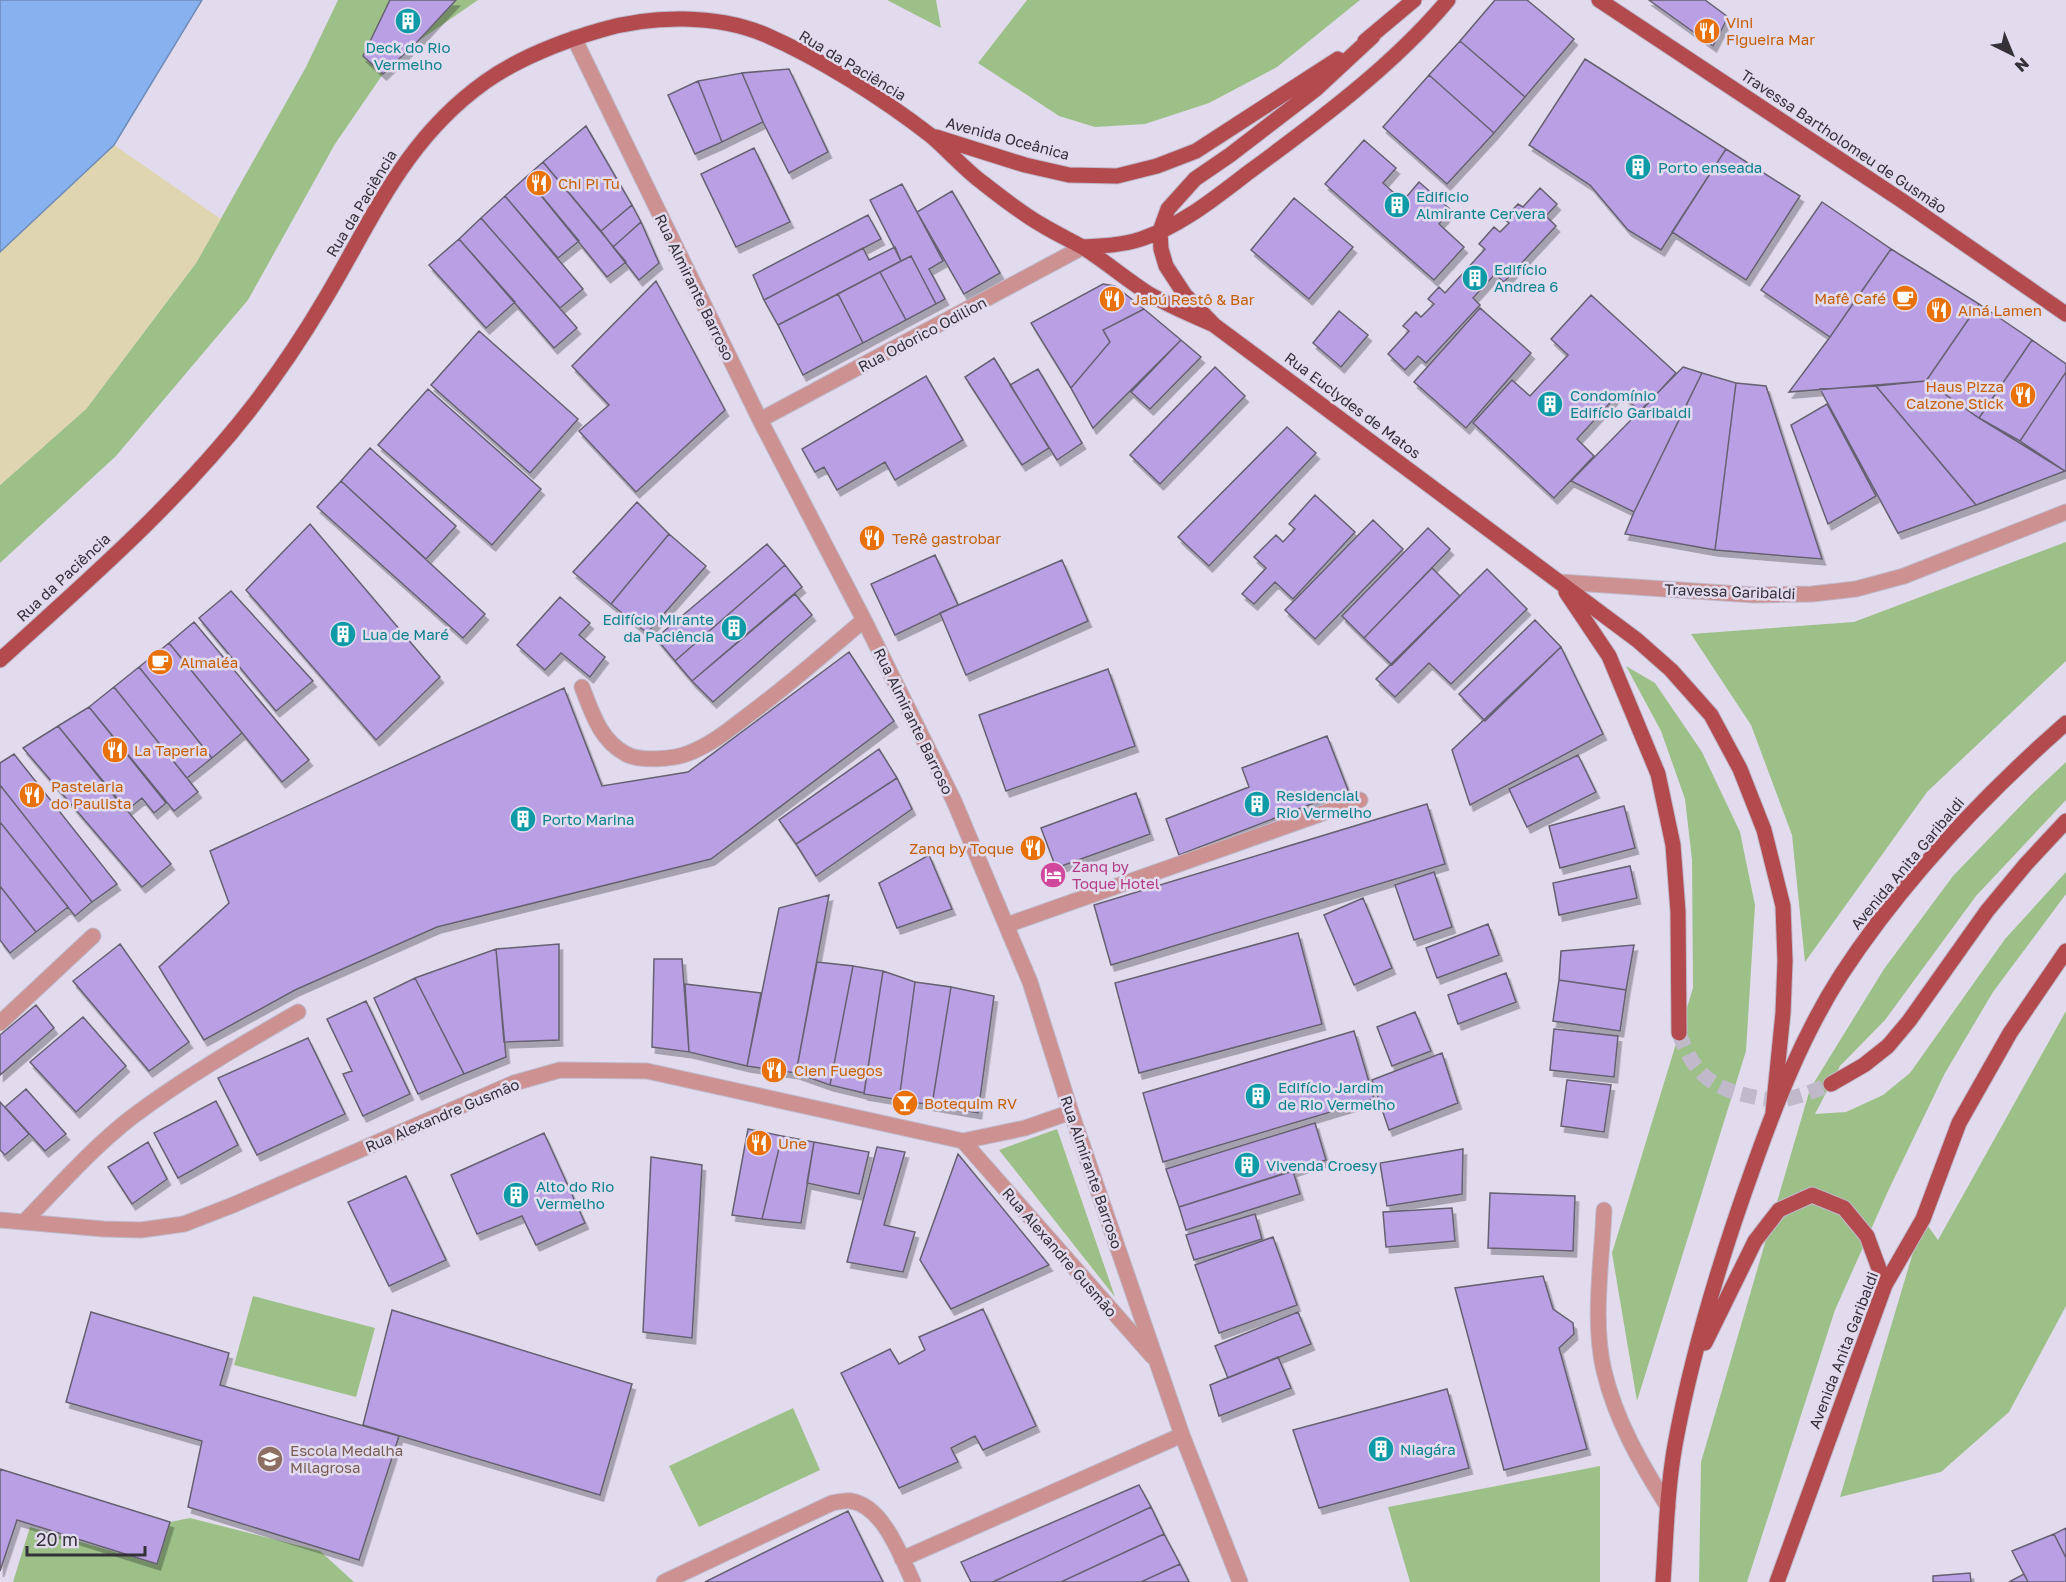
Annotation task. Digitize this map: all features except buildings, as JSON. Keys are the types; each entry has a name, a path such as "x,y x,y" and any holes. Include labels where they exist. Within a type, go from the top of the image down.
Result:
{"main road":[{"name":"Avenida Oceânica","path":"930,135 1025,165 1069,175 1117,176 1157,166 1196,151 1372,36 1413,0"},
{"path":"1083,248 1111,246 1141,240 1208,203 1345,97 1426,26 1448,0"},
{"name":"Travessa Bartholomeu de Gusmão","path":"1599,0 1901,200 2066,314"},
{"name":"Rua da Paciência","path":"0,660 100,570 169,501 247,413 292,352 326,297 390,183 418,144 452,110 487,80 524,60 574,38 627,22 673,19 723,23 762,33 835,71 930,135"},
{"path":"1160,231 1168,210 1195,179 1316,89 1372,36"},
{"name":"Avenida Oceânica","path":"930,135 979,180 1042,225 1083,248 1148,293 1174,308 1214,325"},
{"name":"Rua Euclydes de Matos","path":"1160,231 1161,249 1166,266 1185,295 1214,325 1560,582"},
{"path":"1560,582 1609,657 1658,774 1673,844 1678,912 1678,1033"},
{"name":"Avenida Anita Garibaldi","path":"1560,582 1637,640 1671,670 1711,715 1740,768 1764,830 1783,906 1785,961 1783,1013 1773,1112"},
{"name":"Avenida Anita Garibaldi","path":"1664,1582 1668,1507 1675,1446 1710,1298 1773,1112 1807,1033 1841,976 1881,918 1930,858 1982,800 2066,723"},
{"path":"1831,1084 1864,1065 1888,1046 1987,911 2066,821"},
{"name":"Avenida Anita Garibaldi","path":"1777,1582 1885,1285 1923,1219 1959,1123 2010,1033 2066,951"},
{"path":"1691,1372 1755,1241 1779,1210 1812,1195 1844,1208 1867,1236 1885,1285"}],"street":[{"name":"Rua Almirante Barroso","path":"574,38 760,420 864,620 954,801 1030,982 1071,1112 1182,1435 1240,1582"},
{"name":"Rua Odorico Odilion","path":"760,420 1083,248"},
{"name":"Travessa Garibaldi","path":"1560,582 1754,596 1812,594 1856,589 1904,576 2066,512"},
{"path":"582,687 596,723 608,740 628,756 657,759 688,754 721,736 764,704 864,620"},
{"path":"1007,925 1360,800"},
{"path":"0,1023 93,936"},
{"path":"24,1222 82,1161 131,1118 214,1060 298,1012"},
{"name":"Rua Alexandre Gusmão","path":"0,1220 141,1230 184,1224 264,1192 514,1083 560,1070 647,1071 963,1141 1025,1128 1071,1112"},
{"name":"Rua Alexandre Gusmão","path":"963,1141 1158,1363"},
{"path":"1604,1210 1599,1322 1604,1369 1618,1415 1631,1445 1668,1507"},
{"path":"902,1559 1182,1435"},
{"path":"663,1582 832,1503 850,1501 866,1506 879,1517 913,1582"}],"green space":[{"path":"338,0 390,0 363,56 383,74 335,144 248,300 116,456 0,563 0,485 86,409 196,263 306,67"},
{"path":"456,0 478,0 417,42"},
{"path":"887,0 936,0 941,28"},
{"path":"1027,0 1360,0 1277,67 1209,103 1145,124 1095,127 1059,116 978,63"},
{"path":"2066,542 2066,661 1927,792 1805,962 1792,835 1751,725 1691,634 1854,622"},
{"path":"1626,666 1655,683 1702,752 1740,832 1755,905 1746,1051 1637,1401 1612,1253 1693,988 1692,860 1685,799 1661,731"},
{"path":"2066,762 2066,800 1976,896 1885,1020 1840,1066 1815,1114 1846,1112 1883,1095 1910,1073 2005,939 2066,872 2066,894 1993,992 1945,1073 1889,1189 1835,1310 1747,1582 1699,1582 1701,1462 1810,1089 1884,969 1953,876"},
{"path":"2066,1011 2066,1306 2009,1412 1941,1472 1840,1497 1923,1219 1938,1240"},
{"path":"1057,1129 1115,1297 999,1150"},
{"path":"253,1296 375,1328 356,1397 234,1365"},
{"path":"793,1408 820,1470 699,1527 669,1466"},
{"path":"1600,1466 1600,1582 1410,1582 1388,1507"},
{"path":"190,1518 320,1551 354,1582 13,1582 30,1527 156,1564 170,1522"}],"sand":[{"path":"114,145 221,219 196,263 86,409 0,485 0,252"}],"water":[{"path":"0,0 202,0 114,145 0,252"}],"tunnel":[{"path":"1679,1033 1684,1047 1697,1068 1714,1083 1736,1093 1764,1099 1783,1100 1804,1095 1831,1084"}],"place":[{"name":"Deck do Rio Vermelho","path":"408,21"},
{"name":"Vini Figueira Mar","path":"1707,31"},
{"name":"Porto enseada","path":"1638,167"},
{"name":"Chi Pi Tu","path":"539,183"},
{"name":"Edificio Almirante Cervera","path":"1397,205"},
{"name":"Edifício Andrea 6","path":"1475,278"},
{"name":"Mafê Café","path":"1905,298"},
{"name":"Jabú Restô & Bar","path":"1112,299"},
{"name":"Ainá Lamen","path":"1939,310"},
{"name":"Haus Pizza Calzone Stick","path":"2023,395"},
{"name":"Condomínio Edifício Garibaldi","path":"1550,404"},
{"name":"TeRê gastrobar","path":"872,538"},
{"name":"Edifício Mirante da Paciência","path":"734,628"},
{"name":"Lua de Maré","path":"343,634"},
{"name":"Almaléa","path":"160,662"},
{"name":"La Taperia","path":"115,750"},
{"name":"Pastelaria do Paulista","path":"32,795"},
{"name":"Residencial Rio Vermelho","path":"1257,804"},
{"name":"Porto Marina","path":"523,819"},
{"name":"Zanq by Toque","path":"1033,848"},
{"name":"Zanq by Toque Hotel","path":"1053,875"},
{"name":"Cien Fuegos","path":"774,1070"},
{"name":"Edifício Jardim de Rio Vermelho","path":"1258,1096"},
{"name":"Botequim RV","path":"905,1103"},
{"name":"Une","path":"759,1143"},
{"name":"Vivenda Croesy","path":"1247,1165"},
{"name":"Alto do Rio Vermelho","path":"516,1195"},
{"name":"Niagára","path":"1381,1449"},
{"name":"Escola Medalha Milagrosa","path":"270,1459"}]}
